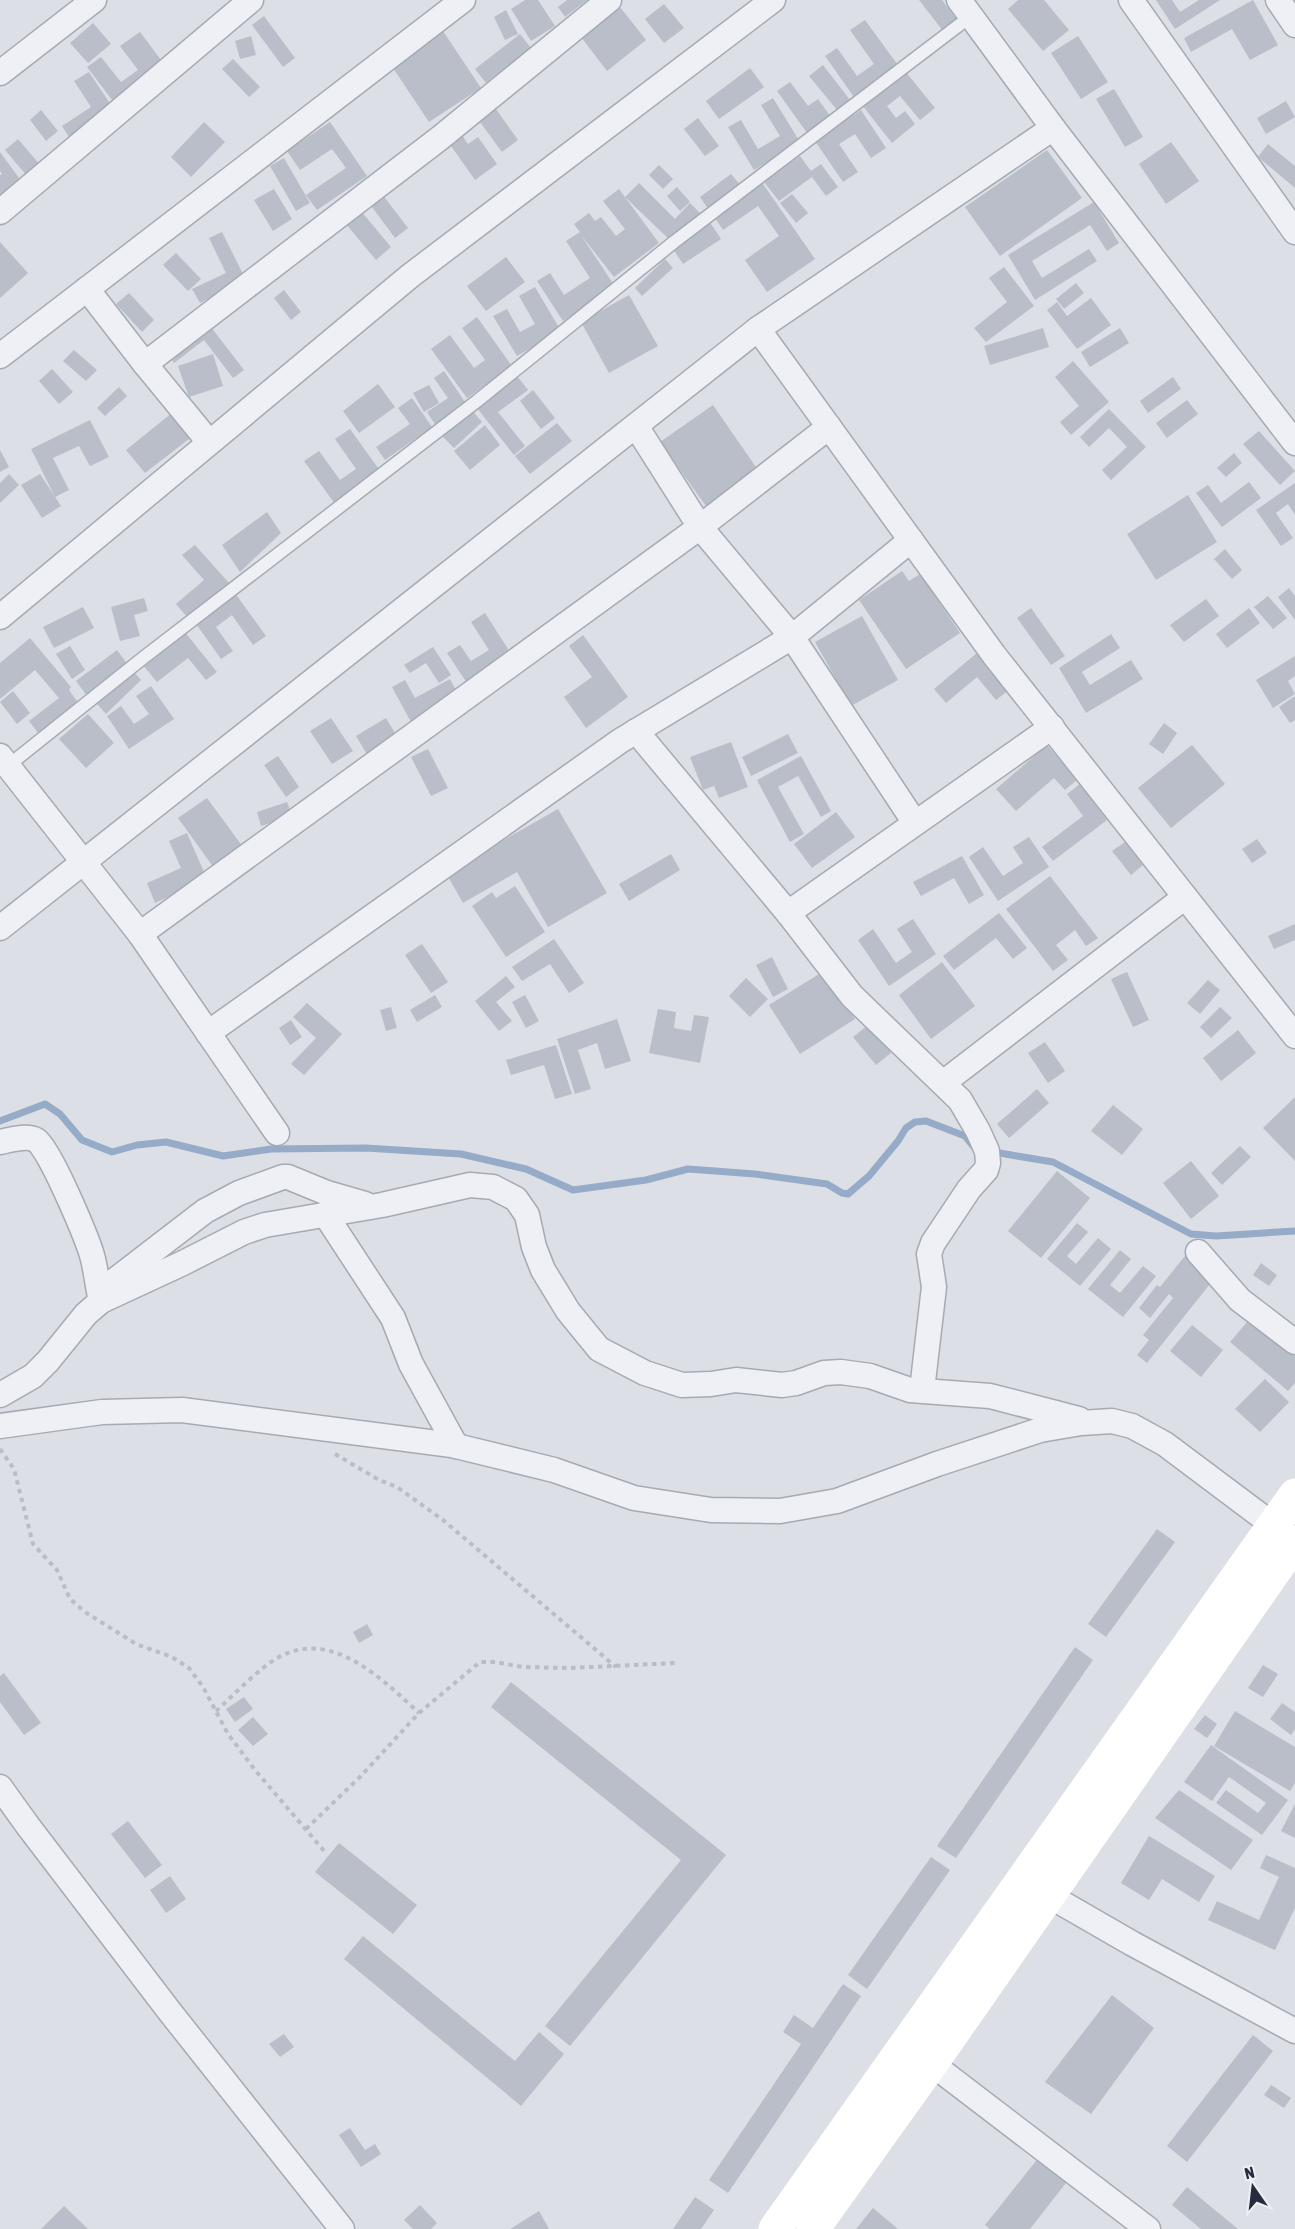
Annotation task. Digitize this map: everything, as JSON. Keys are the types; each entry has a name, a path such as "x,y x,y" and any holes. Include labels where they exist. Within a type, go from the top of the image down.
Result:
{"main road":[{"path":"813,2229 932,2063 1048,1895 1284,1534 1295,1495"},
{"path":"775,2229 1023,1881 1284,1534"}],"street":[{"path":"0,73 94,0"},
{"path":"0,212 251,0"},
{"path":"0,356 463,0"},
{"path":"145,364 440,138 609,0"},
{"path":"0,617 410,276 773,0"},
{"path":"1131,0 1295,232"},
{"path":"1278,0 1295,25"},
{"path":"965,8 1053,129 1295,443"},
{"path":"0,928 758,329 1053,129"},
{"path":"87,289 209,442"},
{"path":"758,329 994,655 1295,1036"},
{"path":"636,426 700,527 792,637 915,824"},
{"path":"140,934 700,527 829,427"},
{"path":"208,1033 636,731 792,637 911,540"},
{"path":"788,913 1052,727"},
{"path":"636,731 788,913 852,996 960,1100 987,1151 986,1170 969,1189 939,1234 929,1254 934,1287 922,1390"},
{"path":"3,764 140,934 277,1133"},
{"path":"943,1083 1185,897"},
{"path":"0,1142 31,1139 38,1141 46,1152 92,1253 100,1297"},
{"path":"0,1395 33,1376 100,1297 205,1211 239,1192 288,1177 327,1194 370,1206"},
{"path":"100,1297 183,1263 244,1232 265,1225 470,1185 493,1188 516,1199 527,1215 534,1247 543,1270 568,1311 600,1349 645,1373 682,1385 736,1380 782,1385 796,1383 824,1373 841,1372 870,1376 910,1390 990,1396 1092,1423"},
{"path":"325,1214 393,1318 411,1364 456,1446"},
{"path":"1198,1252 1240,1300 1295,1342"},
{"path":"0,1426 102,1412 182,1410 456,1446 554,1470 634,1498 711,1510 780,1511 837,1501 937,1464 1040,1430 1112,1421 1132,1426 1165,1444 1284,1534"},
{"path":"0,1787 177,2021 342,2229"},
{"path":"1048,1895 1133,1944 1295,2031"},
{"path":"905,2044 1148,2229"}],"lane":[{"path":"3,764 477,401 965,8"}],"path":[{"path":"0,1449 14,1469 33,1544 57,1570 70,1599 136,1644 172,1657 189,1668 203,1687 228,1734 255,1770 325,1852"},
{"path":"327,1450 397,1487 443,1520 616,1667"},
{"path":"216,1711 280,1656 320,1648 357,1662 385,1682 419,1713"},
{"path":"306,1829 360,1777 419,1713 480,1662 523,1667 616,1667 675,1663"}],"building":[{"path":"525,0 538,0 555,26 531,41 511,9"},
{"path":"567,0 587,0 565,17 558,7"},
{"path":"919,0 942,0 957,20 943,31"},
{"path":"1018,0 1044,0 1069,30 1043,51 1008,9"},
{"path":"1156,0 1172,0 1180,12 1199,0 1220,0 1175,29"},
{"path":"1253,0 1278,45 1250,60 1232,29 1191,52 1184,38"},
{"path":"616,2 646,40 607,71 578,33"},
{"path":"664,4 684,28 664,43 645,19"},
{"path":"506,10 518,34 505,40 494,17"},
{"path":"264,16 295,58 283,67 252,25"},
{"path":"865,20 900,68 856,100 825,56 837,48 857,76 874,64 850,30"},
{"path":"93,23 111,44 88,63 70,43"},
{"path":"439,25 481,88 429,122 387,59"},
{"path":"140,32 167,68 116,105 87,67 101,57 121,82 138,70 120,46"},
{"path":"520,34 531,48 486,83 475,69"},
{"path":"251,36 256,55 240,59 235,41"},
{"path":"1078,36 1108,82 1081,99 1051,53"},
{"path":"233,59 260,87 249,97 222,69"},
{"path":"823,65 850,100 837,110 809,76"},
{"path":"750,68 764,87 719,119 706,101"},
{"path":"905,71 935,108 920,120 900,96 887,106 896,118 905,111 915,124 892,143 862,105"},
{"path":"89,72 115,111 71,140 62,126 91,107 74,81"},
{"path":"790,82 808,106 818,99 833,120 810,137 777,91"},
{"path":"1114,89 1143,137 1125,147 1096,99"},
{"path":"773,98 800,142 754,170 728,127 741,120 758,149 780,136 761,105"},
{"path":"1286,101 1295,117 1266,134 1257,118"},
{"path":"491,102 518,140 502,152 480,122 462,135 468,144 478,137 497,164 475,180 444,136"},
{"path":"41,110 58,131 46,141 30,120"},
{"path":"861,110 886,148 871,158 855,134 839,144 858,172 843,182 815,141"},
{"path":"698,118 719,146 705,156 684,129"},
{"path":"204,122 225,142 191,177 171,157"},
{"path":"330,122 367,176 317,210 306,195 346,168 332,149 300,170 287,151"},
{"path":"18,139 41,166 28,177 5,150"},
{"path":"1171,142 1199,181 1166,204 1139,164"},
{"path":"1268,144 1295,166 1295,188 1258,157"},
{"path":"1047,150 1082,198 1000,256 965,207"},
{"path":"0,152 22,182 0,198 0,175 2,174"},
{"path":"800,156 811,171 821,164 838,187 826,196 812,177 779,201 764,182"},
{"path":"284,158 310,203 296,211 270,166"},
{"path":"659,165 673,179 663,189 649,175"},
{"path":"731,174 741,186 709,210 700,197"},
{"path":"761,181 815,259 767,292 745,260 779,236 758,206 723,230 713,215"},
{"path":"639,183 675,219 690,203 701,214 673,243 625,197"},
{"path":"677,187 690,202 680,211 667,196"},
{"path":"274,189 292,219 273,231 254,200"},
{"path":"619,189 659,243 614,277 581,235 616,288 563,321 537,281 550,273 564,295 590,278 566,241 580,232 574,224 589,213 595,221 601,217 616,236 625,229 603,201"},
{"path":"382,194 408,228 395,238 369,203"},
{"path":"792,194 808,213 796,223 780,203"},
{"path":"1094,202 1119,243 1107,251 1090,225 1032,261 1042,278 1089,249 1097,261 1035,300 1008,255"},
{"path":"356,205 391,247 376,260 341,218"},
{"path":"709,221 721,239 683,264 671,246"},
{"path":"222,232 246,280 200,303 192,289 226,273 209,238"},
{"path":"0,242 28,273 0,298"},
{"path":"176,253 201,279 188,291 163,265"},
{"path":"506,257 525,282 486,311 467,286"},
{"path":"665,259 673,268 642,296 635,288"},
{"path":"1004,267 1034,306 986,342 974,328 1007,302 989,278"},
{"path":"1076,283 1084,293 1064,309 1056,299"},
{"path":"535,287 561,331 517,356 493,316 507,309 520,332 535,324 519,296"},
{"path":"284,290 301,312 291,320 274,298"},
{"path":"129,293 154,320 142,332 116,304"},
{"path":"629,295 658,346 609,373 581,322"},
{"path":"1091,298 1111,325 1077,349 1047,310 1057,302 1067,316"},
{"path":"477,317 512,366 467,398 431,349 450,335 474,368 485,360 462,328"},
{"path":"207,322 244,370 233,378 204,340 174,363 167,353"},
{"path":"1043,328 1049,347 990,365 984,346"},
{"path":"1120,328 1129,343 1090,367 1081,352"},
{"path":"74,350 97,370 86,381 63,361"},
{"path":"213,354 223,386 189,397 178,366"},
{"path":"1073,361 1109,402 1071,435 1060,422 1079,406 1055,377"},
{"path":"52,369 73,392 59,404 39,381"},
{"path":"444,371 467,405 436,426 427,412 448,398 434,378"},
{"path":"517,376 528,390 498,412 525,446 514,455 477,408"},
{"path":"1173,377 1181,389 1148,413 1140,401"},
{"path":"378,384 395,407 359,433 343,411"},
{"path":"429,385 439,403 424,412 413,393"},
{"path":"119,387 127,396 105,416 97,408"},
{"path":"533,390 555,418 541,429 520,401"},
{"path":"412,398 432,427 385,460 376,447 410,424 398,408"},
{"path":"1187,400 1198,414 1167,438 1156,423"},
{"path":"713,405 760,473 708,509 660,442"},
{"path":"178,408 198,432 145,473 126,450"},
{"path":"471,409 482,422 454,448 442,436"},
{"path":"1109,409 1146,447 1111,480 1102,470 1127,447 1109,428 1089,447 1080,437"},
{"path":"90,420 109,457 90,466 79,446 53,458 69,490 55,497 31,449"},
{"path":"557,423 572,441 530,474 515,456"},
{"path":"485,425 500,445 470,470 454,451"},
{"path":"350,429 381,472 335,504 304,461 319,451 340,480 356,469 335,439"},
{"path":"1259,431 1295,471 1280,485 1243,444"},
{"path":"0,450 9,467 0,472"},
{"path":"1234,453 1242,463 1226,477 1217,468"},
{"path":"9,474 19,485 0,503 0,483"},
{"path":"40,474 61,506 42,518 21,485"},
{"path":"1249,482 1261,498 1222,527 1196,493 1208,485 1221,503"},
{"path":"1295,483 1295,515 1288,504 1276,513 1293,538 1281,546 1256,510"},
{"path":"1188,495 1217,542 1156,580 1127,534"},
{"path":"267,512 281,533 240,572 222,545"},
{"path":"195,545 229,583 188,618 176,604 204,580 182,555"},
{"path":"1225,549 1242,570 1232,579 1214,559"},
{"path":"902,571 909,581 920,574 960,633 906,669 859,600"},
{"path":"1289,588 1295,596 1295,620 1278,597"},
{"path":"235,593 266,636 253,645 232,615 216,627 233,651 221,659 194,621"},
{"path":"1268,596 1287,618 1273,629 1254,607"},
{"path":"144,598 148,611 134,615 140,636 120,641 111,607"},
{"path":"1206,599 1219,616 1184,642 1170,625"},
{"path":"83,607 94,628 54,648 43,627"},
{"path":"1031,608 1065,656 1051,665 1017,618"},
{"path":"1249,608 1260,623 1227,648 1216,634"},
{"path":"485,613 512,655 467,683 447,653 460,645 471,661 489,650 471,622"},
{"path":"862,616 898,680 851,706 815,642"},
{"path":"184,631 217,672 206,680 188,658 157,682 142,664"},
{"path":"1111,634 1120,648 1082,672 1090,685 1131,660 1143,679 1086,713 1059,668"},
{"path":"583,635 628,697 586,728 564,697 592,677 569,646"},
{"path":"30,638 71,687 69,690 79,704 39,734 29,721 59,698 35,670 0,699 0,663"},
{"path":"70,646 85,670 72,679 56,654"},
{"path":"433,647 451,675 439,683 426,663 410,673 404,665"},
{"path":"117,650 128,665 87,696 76,681"},
{"path":"978,652 1009,690 996,700 977,677 946,703 934,689"},
{"path":"1295,656 1295,676 1288,681 1295,694 1273,708 1256,680"},
{"path":"132,670 141,680 106,714 97,704"},
{"path":"450,679 459,696 411,722 392,687 405,680 415,698"},
{"path":"151,686 174,719 129,749 107,716 121,706 134,724 149,714 136,696"},
{"path":"13,691 30,713 17,724 0,702"},
{"path":"1295,696 1295,720 1290,723 1279,707"},
{"path":"88,714 114,743 86,768 59,739"},
{"path":"331,718 353,751 332,764 310,731"},
{"path":"386,718 398,738 368,756 356,736"},
{"path":"1164,723 1177,733 1163,754 1149,744"},
{"path":"788,734 798,753 751,776 742,757"},
{"path":"731,742 748,787 719,798 714,786 703,790 690,757"},
{"path":"1047,745 1077,780 1065,790 1054,778 1016,811 996,789"},
{"path":"1192,745 1225,784 1171,828 1138,788"},
{"path":"428,749 448,788 431,796 411,757"},
{"path":"278,756 299,787 286,797 264,765"},
{"path":"801,756 831,811 821,817 798,776 778,787 804,834 790,842 757,780"},
{"path":"1080,784 1107,820 1053,861 1042,847 1083,816 1067,794"},
{"path":"207,798 243,847 214,868 178,818"},
{"path":"287,802 292,816 261,826 257,812"},
{"path":"558,809 607,893 548,927 517,872 463,903 446,873"},
{"path":"836,812 855,837 812,868 794,844"},
{"path":"187,833 207,879 155,903 147,883 181,868 169,841"},
{"path":"1029,837 1049,867 998,901 969,857 983,847 1003,876 1023,863 1013,847"},
{"path":"1257,839 1267,853 1252,863 1242,849"},
{"path":"1125,842 1143,865 1131,875 1112,851"},
{"path":"671,854 680,870 629,901 619,884"},
{"path":"962,856 984,895 969,904 954,878 921,896 913,882"},
{"path":"1050,876 1098,938 1086,946 1075,930 1056,945 1068,960 1053,971 1006,909"},
{"path":"515,886 545,932 506,957 472,906 492,892 496,898"},
{"path":"999,913 1027,948 1013,959 996,938 954,970 943,956"},
{"path":"913,919 936,954 889,986 858,940 873,929 896,963 912,952 897,929"},
{"path":"1295,924 1295,940 1274,949 1268,936"},
{"path":"554,939 584,983 569,993 550,964 522,981 512,967"},
{"path":"422,944 448,982 431,993 405,955"},
{"path":"772,957 788,989 773,997 756,965"},
{"path":"942,962 975,1006 931,1039 899,995"},
{"path":"824,971 855,1019 800,1054 769,1005"},
{"path":"1127,972 1149,1020 1133,1027 1111,979"},
{"path":"506,976 515,987 496,1002 512,1021 499,1031 475,1001"},
{"path":"746,978 768,999 750,1017 729,996"},
{"path":"1208,980 1220,990 1200,1014 1187,1003"},
{"path":"435,995 442,1007 417,1022 410,1010"},
{"path":"525,995 539,1021 526,1028 512,1002"},
{"path":"307,1003 342,1034 304,1075 291,1064 316,1038 293,1017"},
{"path":"391,1007 397,1028 386,1031 380,1010"},
{"path":"1220,1007 1232,1018 1211,1038 1200,1027"},
{"path":"658,1009 676,1012 674,1028 691,1031 694,1015 709,1017 700,1063 649,1053"},
{"path":"617,1019 631,1061 605,1069 597,1043 578,1050 591,1089 575,1094 557,1039"},
{"path":"291,1020 302,1037 290,1045 279,1028"},
{"path":"868,1025 891,1053 876,1065 853,1037"},
{"path":"1238,1030 1256,1053 1221,1081 1203,1058"},
{"path":"1045,1042 1065,1071 1048,1083 1028,1053"},
{"path":"556,1045 572,1094 555,1099 544,1065 511,1075 506,1060"},
{"path":"1037,1089 1049,1103 1009,1138 997,1124"},
{"path":"1295,1097 1295,1161 1263,1128"},
{"path":"1113,1105 1143,1129 1122,1155 1091,1131"},
{"path":"1240,1146 1251,1157 1222,1185 1211,1173"},
{"path":"1191,1161 1219,1196 1191,1219 1163,1183"},
{"path":"1057,1171 1090,1198 1041,1258 1008,1231"},
{"path":"1077,1223 1088,1232 1067,1256 1076,1264 1098,1238 1111,1249 1080,1286 1047,1259"},
{"path":"1120,1250 1131,1259 1110,1285 1120,1293 1143,1266 1156,1276 1123,1317 1088,1289"},
{"path":"1185,1256 1214,1279 1147,1363 1137,1355 1149,1340 1143,1335 1173,1298 1169,1294 1150,1318 1139,1308 1157,1285 1160,1287"},
{"path":"1261,1263 1277,1275 1269,1286 1253,1275"},
{"path":"1254,1314 1295,1348 1295,1383 1288,1391 1230,1342"},
{"path":"1192,1325 1223,1350 1201,1377 1170,1351"},
{"path":"1265,1379 1289,1402 1260,1432 1235,1409"},
{"path":"1157,1529 1175,1542 1106,1637 1088,1624"},
{"path":"367,1624 373,1635 359,1643 353,1632"},
{"path":"1075,1647 1093,1660 956,1858 937,1846"},
{"path":"1263,1665 1278,1674 1263,1697 1248,1688"},
{"path":"4,1673 41,1723 24,1735 0,1702 0,1676"},
{"path":"511,1682 726,1855 570,2046 545,2026 681,1860 491,1707"},
{"path":"244,1697 253,1709 235,1722 226,1709"},
{"path":"1282,1703 1295,1712 1295,1729 1291,1735 1270,1719"},
{"path":"1235,1711 1295,1747 1295,1783 1290,1791 1214,1746"},
{"path":"1205,1715 1217,1724 1207,1738 1194,1729"},
{"path":"253,1717 268,1734 253,1746 238,1730"},
{"path":"1211,1745 1288,1800 1262,1835 1216,1803 1226,1790 1258,1813 1266,1803 1229,1777 1212,1801 1184,1782"},
{"path":"1179,1790 1253,1840 1231,1870 1155,1818"},
{"path":"1295,1804 1295,1838 1281,1831"},
{"path":"128,1821 162,1865 145,1878 111,1834"},
{"path":"1149,1836 1215,1876 1199,1902 1162,1879 1149,1900 1121,1883"},
{"path":"339,1843 417,1905 393,1934 315,1872"},
{"path":"1266,1855 1295,1868 1295,1908 1275,1950 1208,1920 1217,1901 1259,1920 1279,1877 1260,1868"},
{"path":"931,1857 950,1870 867,1989 848,1975"},
{"path":"170,1876 186,1899 166,1913 150,1890"},
{"path":"363,1936 515,2061 539,2032 564,2054 521,2106 344,1959"},
{"path":"843,1984 861,1996 728,2193 709,2180 801,2044 783,2032 794,2015 813,2028"},
{"path":"1112,1995 1154,2028 1091,2114 1045,2082"},
{"path":"284,2034 294,2047 280,2057 269,2044"},
{"path":"1253,2035 1273,2051 1187,2162 1167,2146"},
{"path":"1271,2085 1291,2098 1284,2108 1264,2095"},
{"path":"350,2128 365,2150 375,2144 381,2154 361,2167 339,2135"},
{"path":"1040,2156 1069,2179 1030,2229 990,2229 985,2225"},
{"path":"1187,2187 1238,2229 1201,2229 1172,2205"},
{"path":"695,2197 714,2210 701,2229 673,2229"},
{"path":"420,2205 437,2223 431,2229 413,2229 404,2220"},
{"path":"64,2206 88,2229 41,2229"},
{"path":"873,2208 898,2229 856,2229"},
{"path":"539,2211 549,2229 510,2229"}],"waterway":[{"path":"0,1121 45,1104 60,1114 82,1140 112,1152 137,1145 166,1142 223,1156 271,1149 366,1148 461,1154 526,1169 573,1190 646,1180 688,1169 755,1174 827,1184 848,1194 869,1176 906,1128 915,1122 926,1121 965,1136 974,1147"},
{"path":"993,1152 1053,1162 1191,1234 1216,1236 1295,1231"}]}
